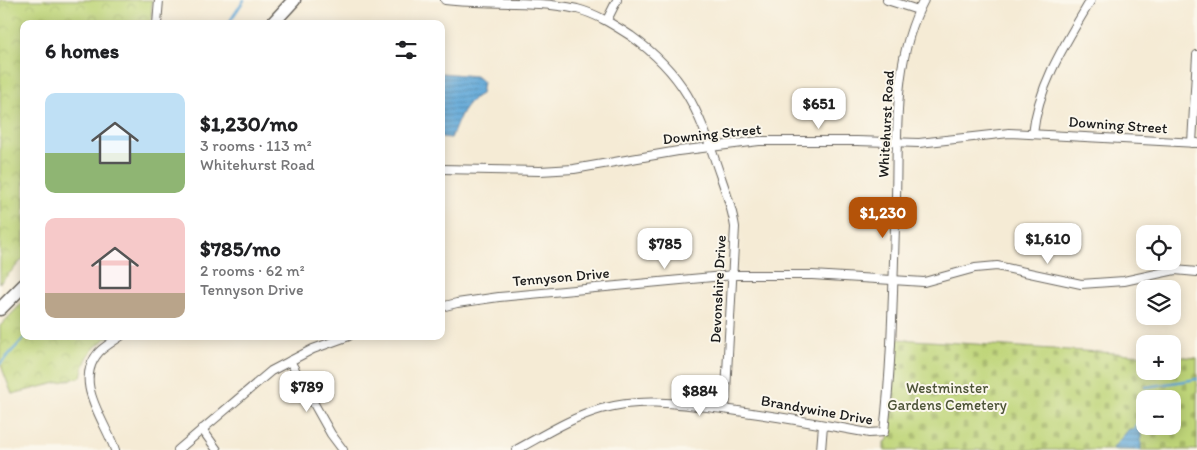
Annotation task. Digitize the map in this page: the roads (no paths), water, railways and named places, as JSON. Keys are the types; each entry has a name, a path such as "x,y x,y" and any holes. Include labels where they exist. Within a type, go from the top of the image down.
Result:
{"main road":[{"path":"276,20 294,0"},
{"path":"0,309 20,289"}],"street":[{"path":"157,20 159,0"},
{"name":"Devonshire Drive","path":"445,0 494,0 549,4 578,9 607,20 642,44 676,76 688,94 710,146 732,211 735,228 734,275 725,409"},
{"path":"607,20 617,0"},
{"path":"887,0 918,10"},
{"name":"Whitehurst Road","path":"884,432 893,279 897,143 903,61 918,10 924,0"},
{"path":"1033,134 1035,111 1043,87 1091,0"},
{"path":"1195,143 1197,55"},
{"name":"Downing Street","path":"445,169 514,171 566,169 710,146 759,141 936,143 992,134 1033,134 1195,143"},
{"name":"Tennyson Drive","path":"445,306 456,302 499,297 734,275 812,275 924,282 975,268 997,266 1082,284 1124,281 1175,270 1197,272"},
{"path":"115,340 100,351 90,365 88,381 90,395 115,450"},
{"path":"178,450 272,371 313,349 338,340"},
{"path":"290,361 331,434 343,450"},
{"name":"Brandywine Drive","path":"520,449 574,418 617,405 654,401 725,409 869,434 884,432"},
{"path":"821,450 823,425"},
{"path":"202,429 217,450"}],"water":[{"path":"445,73 476,76 483,82 481,94 465,108 451,138 445,137"},
{"path":"1129,429 1136,429 1136,435 1141,435 1141,450 1112,449"}],"waterway":[{"path":"231,20 244,0"},
{"path":"0,364 22,340"},
{"path":"1146,387 1197,379"}],"park label":[{"name":"Westminster Gardens Cemetery","path":"947,396"}]}
